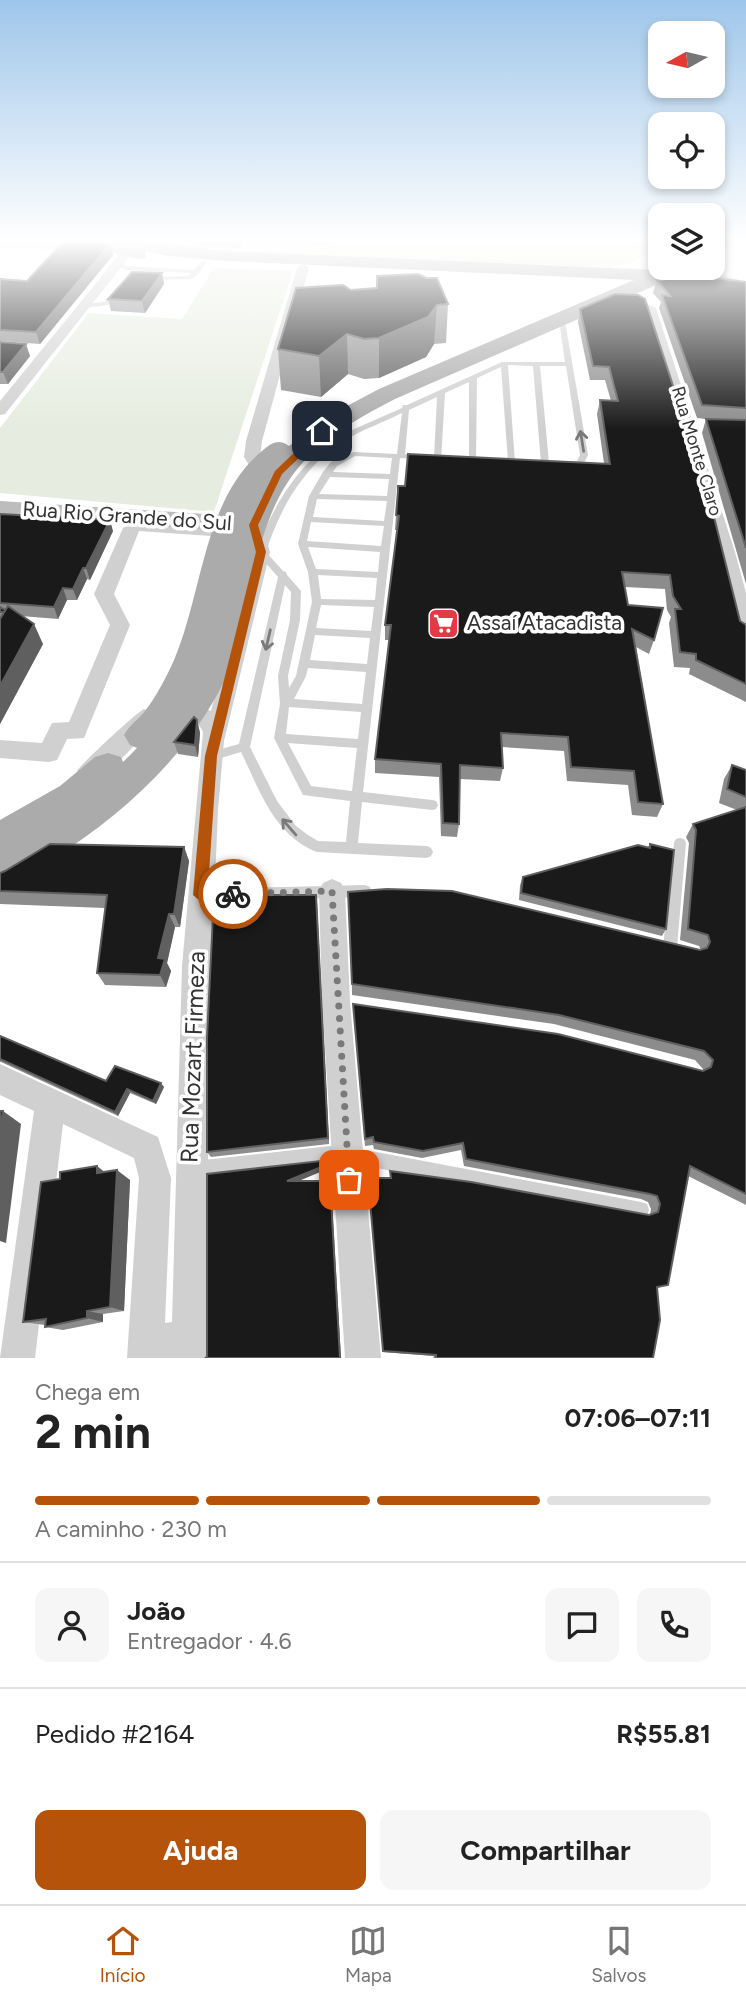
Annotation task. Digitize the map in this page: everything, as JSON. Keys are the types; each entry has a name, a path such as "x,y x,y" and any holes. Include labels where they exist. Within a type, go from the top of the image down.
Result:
{"main road":[{"path":"0,870 86,816 122,785 192,710 223,644 250,526 258,467 325,414 571,302"},
{"path":"0,840 73,797 157,721 190,660 250,526 278,473 305,444 340,417 558,318 584,302"}],"street":[{"path":"0,411 41,351 86,302"},
{"name":"Rua Mozart Firmeza","path":"258,467 252,457 257,430 293,302"},
{"name":"Rua Monte Claro","path":"641,302 650,308 697,425 746,635"},
{"name":"Rua Mozart Firmeza","path":"211,756 250,526 236,485 257,430"},
{"name":"Rua Rio Grande do Sul","path":"0,508 250,526"},
{"path":"0,749 49,753 60,729 76,732 120,625 104,593 132,528 139,525 216,531 220,535 184,651 167,689 114,751 74,783 0,827"},
{"name":"Rua Mozart Firmeza","path":"190,1348 189,1170 193,1021 212,726 205,716 192,710"},
{"path":"332,891 343,1003 347,1154 363,1358"},
{"path":"0,1079 135,1140 147,1148 155,1178 145,1351 190,1348"},
{"path":"18,1358 50,1103"}],"lane":[{"path":"84,306 107,302"},
{"path":"534,462 575,464 584,460 570,364 563,327 558,318"},
{"path":"432,806 307,791 280,738 285,703 283,676 296,591 250,526 298,481 326,450 345,437 504,363 570,364"},
{"path":"504,363 512,461"},
{"path":"536,363 545,463"},
{"path":"473,377 473,459"},
{"path":"438,458 441,392"},
{"path":"351,848 393,477 407,407"},
{"path":"285,703 305,664 312,631 317,602 313,572 302,544 313,496 326,474 334,464 354,454 450,458"},
{"path":"461,459 486,460"},
{"path":"499,460 523,461"},
{"path":"326,474 393,477"},
{"path":"313,496 391,499"},
{"path":"307,519 388,524"},
{"path":"302,544 385,548"},
{"path":"313,572 382,575"},
{"path":"283,574 244,747 285,825 302,840 317,846 427,852"},
{"path":"317,602 380,604"},
{"path":"312,631 376,635"},
{"path":"305,664 372,668"},
{"path":"285,703 366,708"},
{"path":"280,738 363,744"},
{"path":"211,756 244,747"},
{"path":"669,947 680,843"},
{"path":"200,895 382,891"},
{"path":"189,1170 347,1154 641,1210"}],"shaded area":[{"path":"192,302 283,302 214,512 0,493 0,428 89,313 182,319"}],"building":[{"path":"0,302 61,302 36,332 0,330"},
{"path":"292,302 448,304 437,305 428,317 379,338 364,339 347,334 319,356 278,349"},
{"path":"595,302 646,302 709,497 740,621 746,625 746,684 696,660 696,654 680,652 675,609 681,609 673,596 670,575 622,572 628,605 663,608 654,640 632,629 663,804 638,802 634,771 571,767 568,737 501,733 503,768 460,765 459,824 443,823 441,764 375,759 391,625 385,625 399,516 396,515 398,486 405,486 408,454 610,464 600,400 618,401 609,367 593,366 580,309"},
{"path":"665,302 746,302 746,408 702,405"},
{"path":"0,342 26,344 3,372 0,372"},
{"path":"706,419 746,420 746,548"},
{"path":"0,514 110,520 73,589 63,588 54,607 0,603"},
{"path":"8,606 34,624 0,686 0,619"},
{"path":"194,717 197,720 195,745 174,742"},
{"path":"732,765 746,770 746,797 727,789"},
{"path":"746,807 746,1194 690,1166 668,1285 657,1287 660,1320 653,1358 436,1358 436,1355 383,1351 368,1178 391,1178 390,1171 471,1182 649,1215 658,1212 660,1204 657,1196 650,1194 466,1159 463,1143 423,1151 374,1142 373,1137 365,1139 353,1004 558,1034 703,1071 711,1067 713,1060 704,1051 559,1015 352,984 348,892 387,889 452,891 700,950 707,948 710,942 708,935 688,929 696,830 693,824"},
{"path":"50,844 184,847 174,914 169,914 158,958 165,959 160,975 97,973 107,895 0,891 0,873"},
{"path":"650,844 674,850 666,929 521,893 523,877 638,845 650,848"},
{"path":"214,895 316,895 328,1138 207,1152 207,1038"},
{"path":"0,1036 106,1081 115,1066 161,1083 153,1101 127,1089 115,1112 0,1059"},
{"path":"329,1160 329,1164 287,1181 330,1181 340,1358 205,1358 207,1174"},
{"path":"97,1166 97,1173 117,1170 110,1307 87,1311 87,1318 45,1327 46,1319 23,1322 41,1182 60,1179 60,1172"}],"way so far":[{"path":"233,894 332,891 336,1002 349,1180"}],"place":[{"name":"Assaí Atacadista","path":"444,623"}],"route":[{"path":"233,894 200,895 211,756 261,552 253,525 278,473 305,444 322,431"}]}
